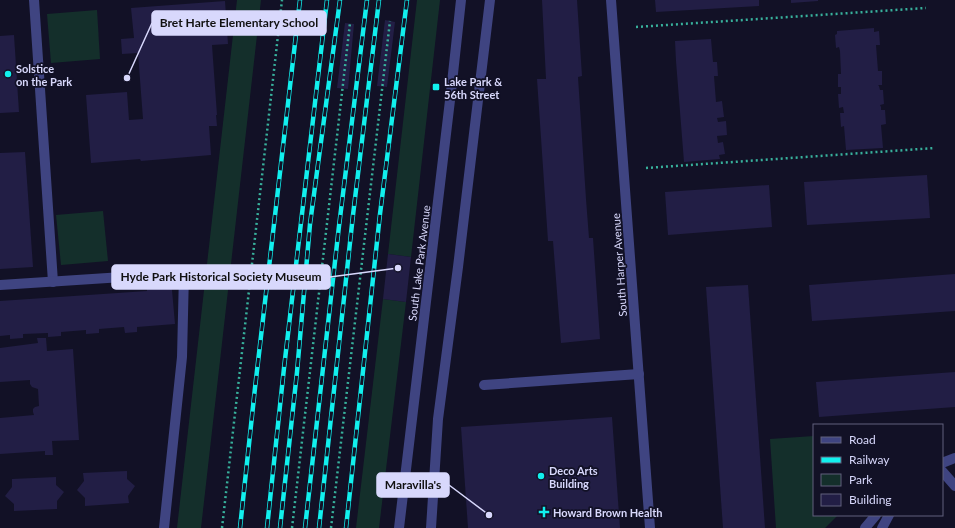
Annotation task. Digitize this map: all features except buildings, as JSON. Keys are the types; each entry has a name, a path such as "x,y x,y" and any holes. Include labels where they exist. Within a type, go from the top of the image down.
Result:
{"street":[{"path":"34,0 53,282"},
{"name":"South Lake Park Avenue","path":"399,528 447,123 460,0"},
{"path":"431,528 438,419 490,0"},
{"name":"South Harper Avenue","path":"612,0 650,528"},
{"path":"0,285 184,272 182,357 164,528"},
{"path":"484,385 639,374"},
{"path":"943,463 955,458"},
{"path":"943,472 955,486"},
{"path":"865,528 875,516"},
{"path":"882,528 888,516"}],"path":[{"path":"222,528 282,0"},
{"path":"636,27 926,8"},
{"path":"331,528 390,21"},
{"path":"292,528 350,23"},
{"path":"646,168 935,148"}],"green space":[{"path":"237,0 261,0 201,528 177,528"},
{"path":"417,0 440,0 411,257 388,254"},
{"path":"97,10 100,59 51,63 47,14"},
{"path":"103,211 108,261 61,265 56,215"},
{"path":"383,299 406,302 379,528 356,528"},
{"path":"813,436 813,516 837,516 825,528 776,528 770,439"}],"railway":[{"path":"240,528 300,0"},
{"path":"267,528 327,0"},
{"path":"280,528 297,372 310,224 340,0"},
{"path":"305,528 339,226 367,0"},
{"path":"319,528 353,215 379,0"},
{"path":"346,528 380,214 407,0"}],"place":[{"name":"Solstice on the Park","path":"8,74"},
{"name":"Bret Harte Elementary School","path":"127,78"},
{"name":"Lake Park & 56th Street","path":"436,87"},
{"name":"Hyde Park Historical Society Museum","path":"398,268"},
{"name":"Deco Arts Building","path":"541,476"},
{"name":"Howard Brown Health","path":"544,512"},
{"name":"Maravilla's","path":"489,515"}]}
